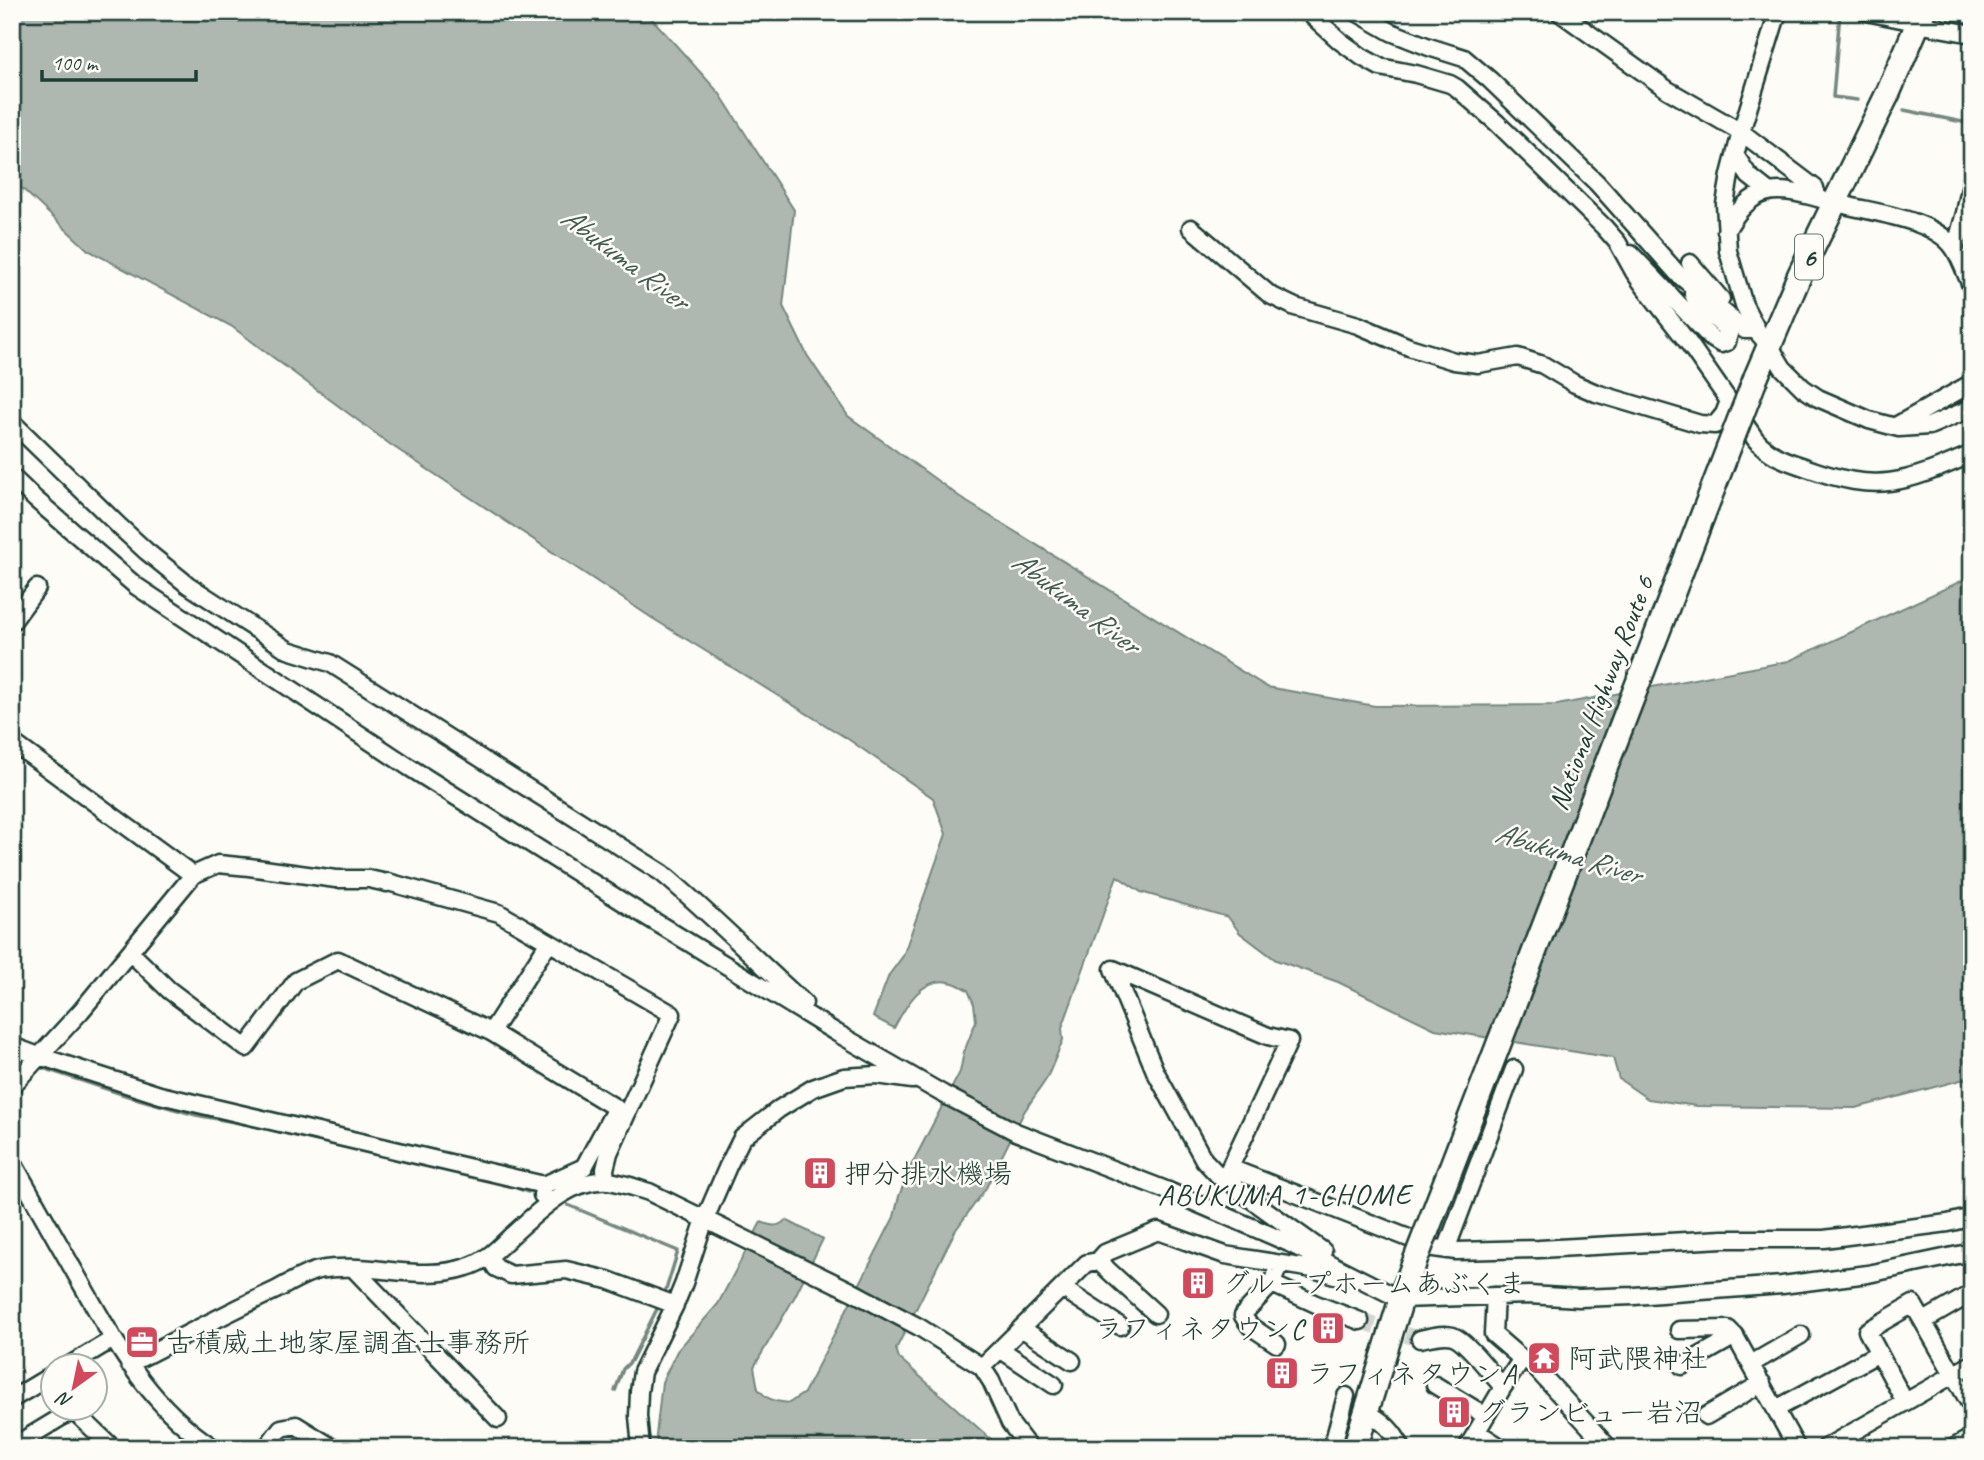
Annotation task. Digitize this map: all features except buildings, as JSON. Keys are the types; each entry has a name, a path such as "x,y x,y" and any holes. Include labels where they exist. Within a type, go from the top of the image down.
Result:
{"highway":[{"name":"National Highway Route 6","path":"1355,1448 1402,1293 1756,377 1763,337 1800,274 1888,93 1919,19"}],"street":[{"path":"1308,12 1362,57 1380,66 1450,83 1457,88 1604,227 1711,338 1721,344 1727,342 1728,334 1724,326 1695,300 1693,294 1698,292"},
{"path":"1356,12 1391,32 1464,58 1597,184 1698,292 1745,330 1763,337"},
{"path":"1559,12 1668,90 1742,130 1815,188 1819,198 1783,190 1758,195 1738,210 1726,230"},
{"path":"1778,12 1735,155 1725,204 1728,251 1744,305 1790,376 1818,398 1894,428 1929,426 1972,408"},
{"path":"1866,12 1919,19 1972,34"},
{"path":"1735,155 1749,176 1768,191"},
{"path":"1955,249 1972,178"},
{"path":"1845,205 1929,228 1955,249 1972,288"},
{"path":"1191,228 1270,295 1295,307 1358,325 1434,356 1478,364 1518,357 1543,365 1596,393 1700,424 1715,425 1724,414 1729,401"},
{"path":"1618,243 1642,283 1674,322 1767,452 1825,475 1880,484 1921,475 1972,454"},
{"path":"1690,264 1741,326"},
{"path":"1894,428 1972,383"},
{"path":"12,422 146,551 188,584 288,650 330,663 662,873 705,909 837,1033"},
{"path":"12,477 136,586 409,767 837,1033 919,1081 1016,1132 1290,1243 1370,1285"},
{"path":"12,622 37,588"},
{"path":"12,742 193,875"},
{"path":"12,1086 81,1011 193,875 218,864 336,879 388,882 499,913 672,1014 609,1153 606,1181"},
{"path":"491,1032 549,942"},
{"path":"12,1046 160,1095 544,1185 584,1167 616,1108 491,1032 338,960 296,981 246,1048 169,990 130,952"},
{"path":"1370,1285 1238,1190 1231,1175 1289,1041 1268,1036 1114,969 1154,1072 1204,1160 1220,1177 1231,1175 1434,1248 1456,1251 1723,1239 1825,1239 1948,1223 1972,1217"},
{"path":"1446,1250 1514,1069"},
{"path":"641,1448 638,1416 642,1372 675,1305 709,1221 727,1166 742,1138 779,1109 813,1088 844,1077 877,1075 919,1081"},
{"path":"12,1161 129,1364 165,1409 194,1435 215,1448"},
{"path":"129,1364 244,1304 317,1270 454,1271 471,1266 489,1257 548,1203 581,1185 606,1181 649,1192 919,1327 982,1367 1010,1423 1029,1448"},
{"path":"544,1185 541,1199 548,1203"},
{"path":"982,1367 1087,1263 1098,1261 1105,1253 1158,1231 1225,1255 1313,1269 1402,1293 1495,1296 1579,1298 1782,1286 1868,1274 1972,1252"},
{"path":"489,1257 496,1268 511,1275 566,1270 608,1280 675,1305"},
{"path":"1098,1261 1156,1314"},
{"path":"1277,1345 1250,1326 1244,1317 1246,1311 1272,1284 1279,1264"},
{"path":"354,1269 498,1419"},
{"path":"1272,1284 1360,1321"},
{"path":"1062,1288 1120,1326"},
{"path":"1924,1321 1972,1293"},
{"path":"1495,1296 1493,1334 1522,1359 1528,1360 1609,1448"},
{"path":"1905,1402 1867,1331 1913,1304 1972,1407"},
{"path":"1021,1328 1072,1361"},
{"path":"1679,1330 1728,1329 1735,1336 1797,1448"},
{"path":"1420,1339 1440,1335 1453,1336 1463,1342 1503,1387"},
{"path":"1751,1364 1801,1335"},
{"path":"1682,1366 1735,1336"},
{"path":"91,1352 113,1339"},
{"path":"1000,1349 1054,1385"},
{"path":"1776,1409 1879,1353"},
{"path":"1467,1448 1522,1359"},
{"path":"1825,1448 1972,1364"},
{"path":"12,1399 38,1383"},
{"path":"1706,1416 1762,1383"},
{"path":"1435,1385 1486,1416"},
{"path":"1332,1448 1346,1396"},
{"path":"14,1446 73,1410 113,1448"},
{"path":"1365,1412 1388,1426 1402,1448"},
{"path":"266,1448 281,1428 296,1425 333,1448"},
{"path":"1477,1432 1502,1448"},
{"path":"1953,1448 1972,1437"}],"water":[{"name":"Abukuma River","path":"12,12 646,12 720,94 794,210 783,306 807,355 848,416 967,502 1267,687 1375,706 1557,705 1789,661 1972,576 1972,1077 1856,1108 1697,1106 1648,1099 1619,1079 1613,1058 1435,1029 1338,982 1276,960 1240,933 1228,917 1141,892 1117,876 1062,1028 1063,1040 1047,1078 1024,1112 986,1188 955,1231 896,1349 899,1358 1001,1448 658,1448 656,1436 662,1382 677,1351 718,1304 761,1222 774,1226 786,1220 823,1239 795,1296 754,1367 758,1389 766,1397 789,1403 804,1393 894,1217 911,1166 960,1072 964,1052 976,1021 974,1004 968,990 942,981 924,987 910,1002 894,1028 873,1017 889,975 903,956 946,834 933,798 848,739 652,618 391,445 231,326 88,250 12,179"}],"waterway":[{"path":"1840,12 1833,97 1857,100"},
{"path":"1904,110 1972,124"},
{"path":"12,1054 25,1060"},
{"path":"40,1067 196,1115 261,1127"},
{"path":"500,1182 528,1192"},
{"path":"568,1205 678,1251 665,1293"},
{"path":"615,1391 623,1369 631,1361 658,1307"}],"tunnel":[{"path":"1360,1321 1420,1339"}],"place":[{"name":"押分排水機場","path":"820,1173"},
{"name":"グループホームあぶくま","path":"1198,1283"},
{"name":"ラフィネタウンC","path":"1328,1328"},
{"name":"古積威土地家屋調査士事務所","path":"142,1342"},
{"name":"阿武隈神社","path":"1544,1358"},
{"name":"ラフィネタウンA","path":"1282,1373"},
{"name":"グランビュー岩沼","path":"1454,1412"}],"district":[{"name":"ABUKUMA 1-CHOME","path":"1285,1194"}]}
